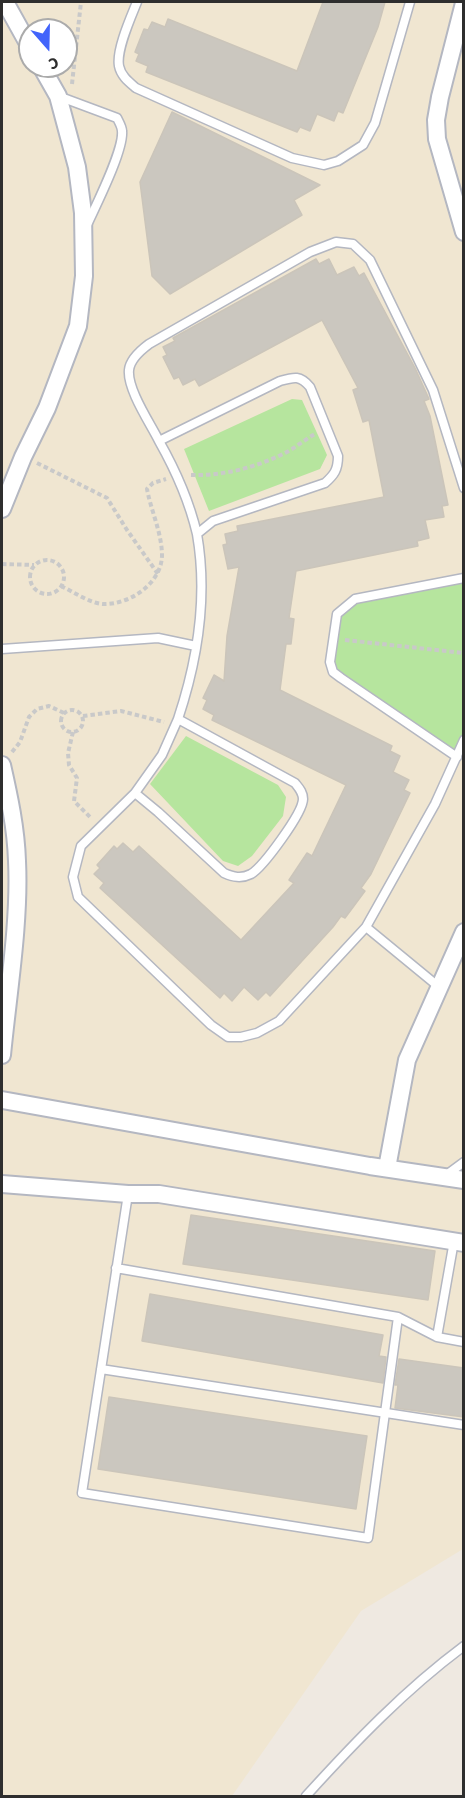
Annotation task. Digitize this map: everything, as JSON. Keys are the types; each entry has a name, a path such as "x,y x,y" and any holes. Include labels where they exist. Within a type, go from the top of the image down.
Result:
{"street":[{"path":"5,2 18,25"},
{"path":"464,3 436,120 437,139 464,232"},
{"path":"2,509 23,457 47,408 78,326 84,276 84,230 77,167 65,98 50,78"},
{"path":"2,1055 18,861 5,761"},
{"path":"387,1168 407,1060 464,932"},
{"path":"2,1100 464,1180"},
{"path":"2,1184 128,1194 159,1194 459,1242"}],"lane":[{"path":"137,2 120,56 119,67 125,79 136,88 292,158 324,165 338,161 363,146 385,94 410,2"},
{"path":"65,98 117,118 122,129 122,138 111,172 84,230"},
{"path":"464,488 433,390 370,260 353,243 336,242 310,252 187,320 136,355 128,368 130,385 178,475 191,507 203,565 202,598 189,685 176,722 162,754 135,793 81,846 73,877 78,897 211,1025 228,1037 257,1033 279,1021 366,927 435,804 464,740"},
{"path":"159,441 280,381 296,377 304,380 310,387 338,456 338,468 334,475 324,483 213,521 198,534"},
{"path":"457,757 333,672 330,662 338,614 355,599 464,578"},
{"path":"2,649 158,638 196,646"},
{"path":"135,793 224,873 237,878 250,874 261,864 299,814 303,800 302,791 295,783 176,722"},
{"path":"366,927 439,987"},
{"path":"444,1177 464,1162"},
{"path":"128,1194 82,1493 368,1538 398,1317"},
{"path":"437,1337 459,1242"},
{"path":"116,1268 398,1317 437,1337 464,1342"},
{"path":"101,1369 464,1425"},
{"path":"306,1797 345,1752 387,1710 434,1668 464,1646"}],"path":[{"path":"65,98 72,83 81,2"},
{"path":"61,586 102,604 121,602 142,591 158,574 162,558 160,538 147,489 153,483 178,475 213,476 245,468 283,454 315,433 328,431"},
{"path":"23,457 108,498 158,574"},
{"path":"2,564 34,566 44,560 55,562 64,575 61,586 52,593 46,594 36,590 32,586 30,576 34,566"},
{"path":"334,639 464,653"},
{"path":"5,761 20,741 29,717 37,710 49,706 64,713 74,710 83,716 121,711 176,722"},
{"path":"64,713 61,720 63,727 73,732"},
{"path":"83,716 82,727 73,732 68,753 69,765 77,778 74,801 99,826"}],"shaded area":[{"path":"2,2 463,2 463,1549 361,1611 232,1796 2,1796"}],"green space":[{"path":"292,399 302,400 327,455 320,469 209,511 184,449"},
{"path":"463,578 464,740 457,757 333,672 337,614 355,599"},
{"path":"186,736 278,785 286,797 283,816 252,856 238,866 223,861 150,784"}],"building":[{"path":"323,2 385,2 378,27 343,113 338,111 334,121 317,114 310,131 300,127 297,132 146,72 148,66 136,61 139,54 135,52 144,29 148,30 152,22 165,27 168,19 297,71"},
{"path":"172,112 320,185 294,200 302,215 170,294 152,276 140,182"},
{"path":"316,259 319,264 329,259 337,275 354,267 359,276 364,273 415,368 429,399 424,401 430,416 448,505 442,506 444,517 425,520 429,538 417,541 418,546 296,571 289,618 294,619 291,644 286,644 280,690 392,746 390,751 400,756 393,772 409,780 404,790 410,793 371,874 361,888 365,891 345,918 341,916 270,996 266,992 258,1000 244,987 232,1001 224,993 220,998 100,888 104,883 94,874 100,868 97,865 114,846 117,849 123,843 133,852 139,846 241,940 294,883 289,880 307,853 312,856 346,785 212,720 214,715 203,709 207,700 203,698 214,675 224,681 227,636 239,567 228,569 223,545 227,544 225,534 238,531 237,526 384,497 369,420 363,422 353,390 358,388 322,320 199,386 195,379 183,385 179,377 174,379 163,357 167,355 163,347 175,341 173,338"},
{"path":"191,1215 435,1251 428,1300 183,1264"},
{"path":"150,1294 383,1335 379,1356 386,1357 383,1383 142,1341"},
{"path":"399,1359 464,1368 464,1417 395,1408 398,1385 395,1385"},
{"path":"109,1397 367,1436 356,1509 98,1469"}]}
